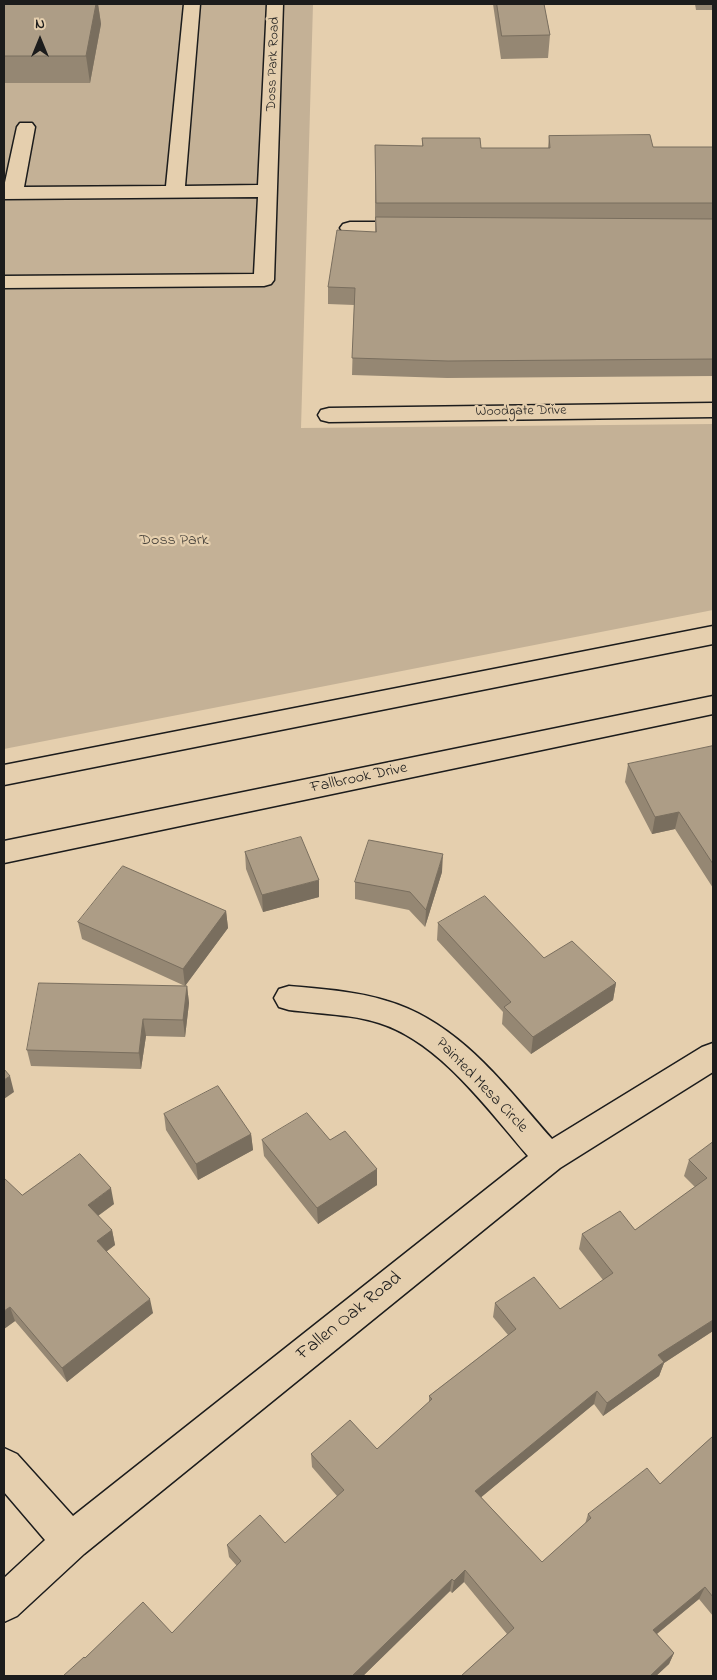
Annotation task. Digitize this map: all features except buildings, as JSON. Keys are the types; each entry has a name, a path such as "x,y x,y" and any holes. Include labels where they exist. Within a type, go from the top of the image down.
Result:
{"street":[{"path":"175,192 192,4"},
{"name":"Doss Park Road","path":"4,282 264,280 272,124 275,4"},
{"path":"26,127 8,193 268,191"},
{"path":"350,228 428,228"},
{"name":"Woodgate Drive","path":"329,415 713,410"},
{"path":"4,775 713,635"},
{"name":"Fallbrook Drive","path":"4,852 713,705"},
{"name":"Painted Mesa Circle","path":"289,998 345,1004 389,1014 432,1036 472,1072 549,1158"},
{"name":"Fallen Oak Road","path":"4,1602 71,1541 549,1158 713,1056"},
{"path":"4,1466 71,1541"}],"green space":[{"name":"Doss Park","path":"4,4 313,4 301,428 713,424 713,610 4,749"}]}
